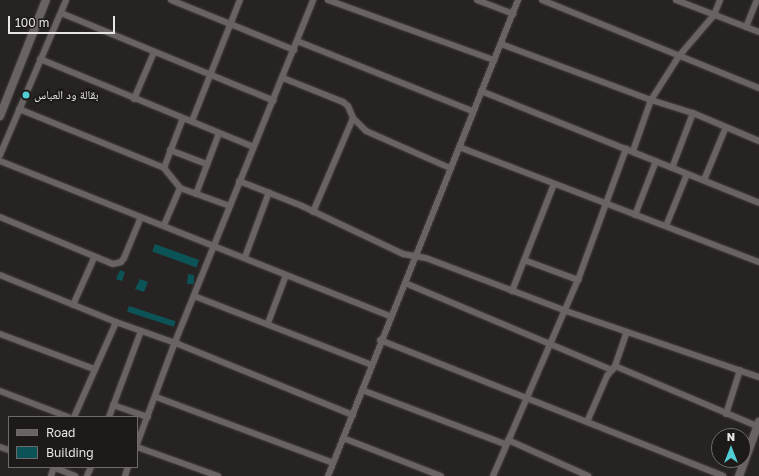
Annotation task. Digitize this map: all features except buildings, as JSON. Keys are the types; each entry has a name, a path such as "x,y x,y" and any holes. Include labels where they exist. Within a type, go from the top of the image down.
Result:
{"street":[{"path":"0,116 46,0"},
{"path":"0,155 66,0"},
{"path":"172,0 294,50"},
{"path":"192,121 240,0"},
{"path":"138,442 175,342 239,181 274,101 313,0"},
{"path":"328,0 494,60"},
{"path":"476,0 513,14"},
{"path":"328,476 353,415 380,340 416,256 472,111 518,0"},
{"path":"542,0 759,88"},
{"path":"676,0 759,32"},
{"path":"633,151 652,100 679,56 714,15 720,0"},
{"path":"746,27 756,0"},
{"path":"61,13 274,101"},
{"path":"297,41 472,111"},
{"path":"501,44 652,100 693,113 759,141"},
{"path":"134,98 154,52"},
{"path":"40,59 253,147"},
{"path":"283,78 343,102 348,106 353,118 366,131 450,168"},
{"path":"481,91 626,150 633,151 656,162 704,180 759,204"},
{"path":"19,109 164,168 180,188 230,206"},
{"path":"672,168 693,113"},
{"path":"164,168 183,118"},
{"path":"313,212 353,118"},
{"path":"704,180 726,127"},
{"path":"196,194 219,133"},
{"path":"458,147 759,262"},
{"path":"170,150 207,164"},
{"path":"493,476 506,442 528,397 566,311 626,150"},
{"path":"0,161 245,257 286,275 390,316"},
{"path":"635,215 656,162"},
{"path":"666,226 688,174"},
{"path":"239,181 269,192 388,247 426,258 566,311 759,377"},
{"path":"512,291 554,184"},
{"path":"164,225 180,188"},
{"path":"245,257 269,192"},
{"path":"0,217 94,258 113,264 121,262 141,217"},
{"path":"74,305 94,258"},
{"path":"524,260 578,280"},
{"path":"0,275 116,322 175,342 353,415"},
{"path":"268,324 286,275"},
{"path":"405,283 551,345 613,368 758,428 739,476"},
{"path":"194,296 372,365"},
{"path":"74,416 116,322"},
{"path":"109,416 141,331"},
{"path":"587,422 607,376 613,368 627,332"},
{"path":"0,334 94,369"},
{"path":"380,340 528,397 723,476"},
{"path":"726,414 740,370"},
{"path":"362,390 506,442 588,476"},
{"path":"0,391 65,416"},
{"path":"156,396 333,463"},
{"path":"113,405 148,417"},
{"path":"343,438 441,476"},
{"path":"138,447 218,476"},
{"path":"56,468 75,476"}],"place":[{"name":"بقالة ود العباس","path":"26,95"}]}
